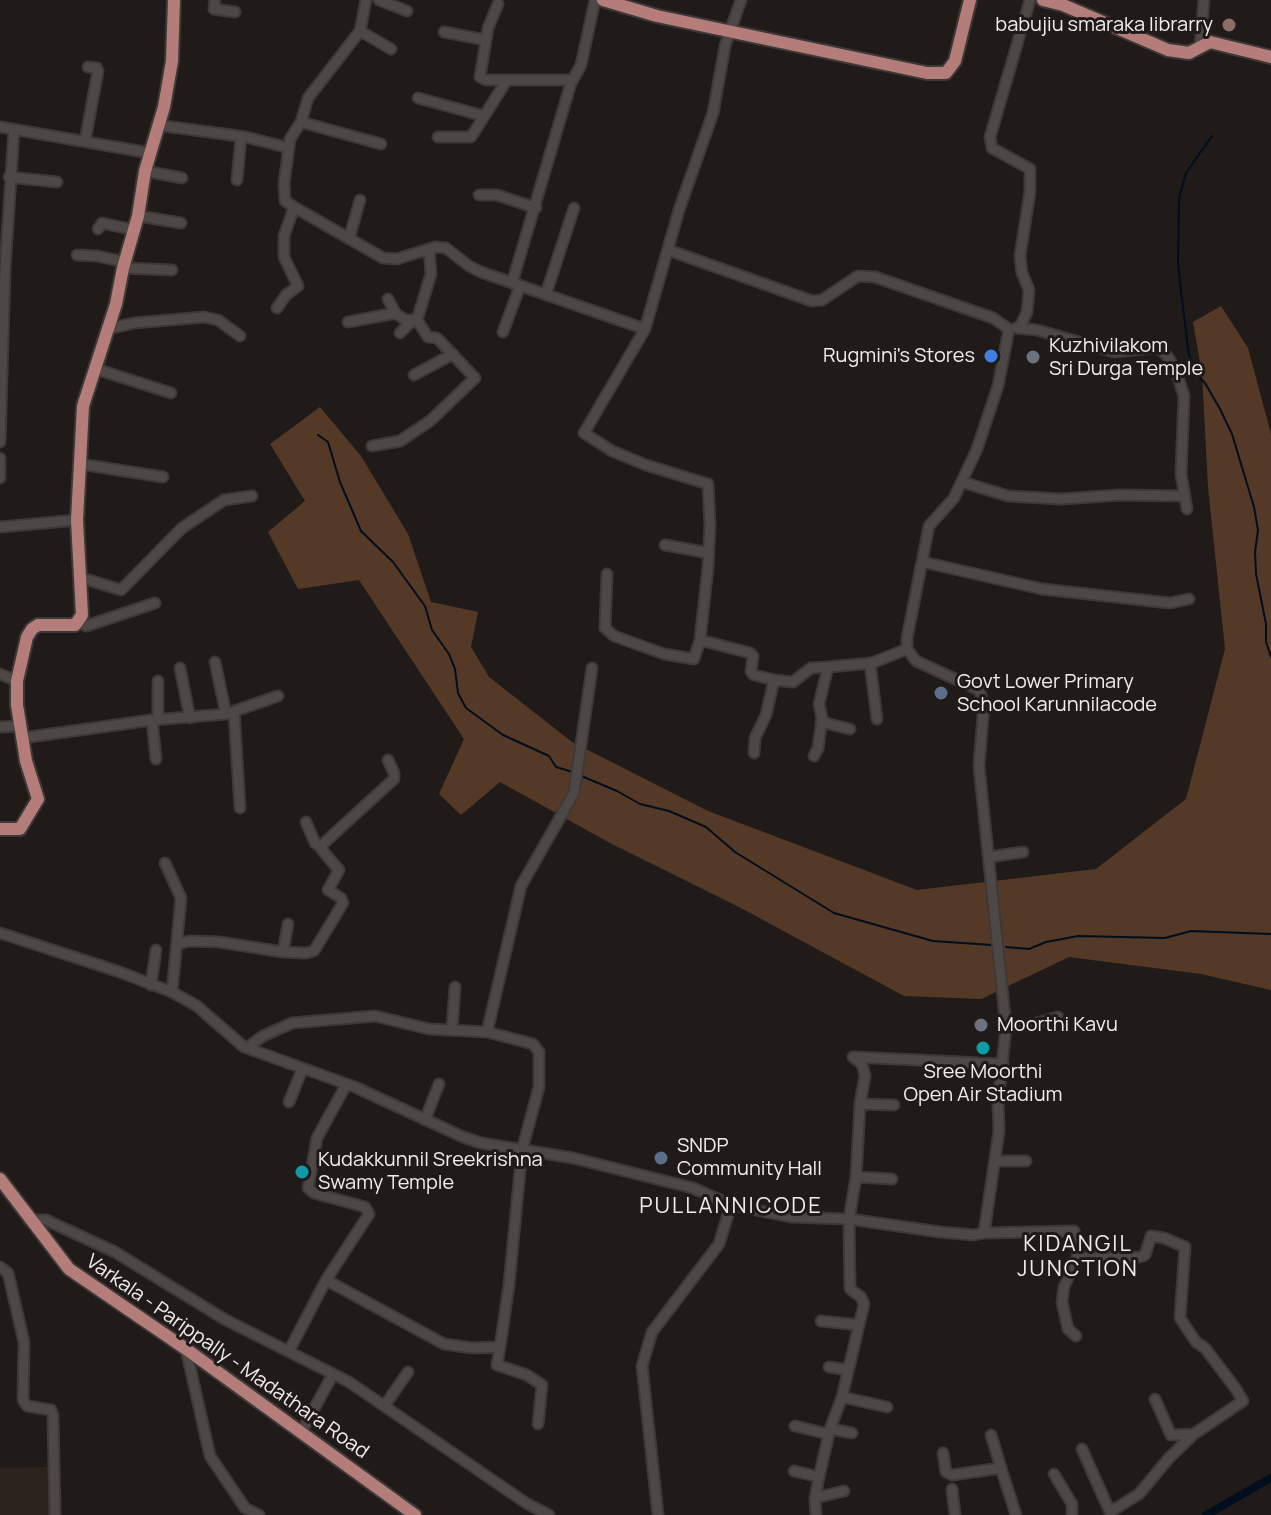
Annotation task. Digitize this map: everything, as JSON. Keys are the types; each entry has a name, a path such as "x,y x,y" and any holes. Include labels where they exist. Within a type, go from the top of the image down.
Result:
{"main road":[{"path":"0,829 20,829 38,799 21,732 17,681 23,650 32,629 42,624 75,625 82,615 77,520 83,406 116,304 138,216 145,171 164,107 172,61 174,0"},
{"path":"603,0 657,16 927,73 946,73 955,61 970,0"},
{"path":"1043,0 1063,5 1168,50 1189,53 1210,42 1271,57"},
{"name":"Varkala - Parippally - Madathara Road","path":"0,1179 69,1269 186,1349 415,1515"}],"street":[{"path":"215,0 214,9 235,12"},
{"path":"366,0 360,31 308,98 301,122 290,139 285,201 383,258 397,259 429,249 446,248 469,266 645,329"},
{"path":"379,0 407,11"},
{"path":"503,332 573,80 581,65 595,0"},
{"path":"607,574 605,628 614,636 664,654 694,659 700,640 709,553 708,484 646,465 612,451 584,433 645,329 679,210 713,113 720,69 741,0"},
{"path":"1020,327 1027,312 1029,290 1022,273 1020,256 1030,192 1030,169 992,148 990,137 1030,0"},
{"path":"1200,47 1204,0"},
{"path":"498,4 486,40 480,77 486,80 573,80"},
{"path":"360,31 391,49"},
{"path":"444,32 486,40"},
{"path":"85,141 98,71 97,68 88,67"},
{"path":"438,137 471,137 507,80"},
{"path":"418,98 484,116"},
{"path":"301,122 381,144"},
{"path":"157,125 241,137 289,148"},
{"path":"0,127 150,153"},
{"path":"0,442 2,269 14,130"},
{"path":"237,180 241,137"},
{"path":"145,171 182,178"},
{"path":"9,177 57,182"},
{"path":"479,195 497,195 536,208"},
{"path":"349,239 360,200"},
{"path":"277,308 286,295 298,286 284,257 284,236 294,207"},
{"path":"546,294 574,208"},
{"path":"138,216 181,223"},
{"path":"98,229 102,223 134,230"},
{"path":"400,333 414,321 431,274 429,249"},
{"path":"668,250 812,301 822,300 858,276 875,277 993,318 1009,329 1020,327 1114,352 1161,350 1176,371 1184,396 1181,474 1187,509"},
{"path":"77,255 97,256 124,265 172,270"},
{"path":"388,299 396,313"},
{"path":"348,322 396,313 414,321 428,337 437,338 474,374 473,380 430,421 400,441 372,446"},
{"path":"107,329 134,323 204,317 218,320 240,336"},
{"path":"984,1233 996,1161 1006,1027 979,766 984,703 979,690 916,661 907,649 907,638 929,526 954,498 977,449 998,386 1009,329"},
{"path":"414,375 453,354"},
{"path":"96,369 171,393"},
{"path":"0,458 0,478"},
{"path":"80,464 163,477"},
{"path":"962,482 1008,496 1061,499 1120,495 1184,496"},
{"path":"79,577 121,590 182,528 224,500 252,496"},
{"path":"0,527 77,520"},
{"path":"665,545 709,553"},
{"path":"923,562 1042,589 1170,603 1189,599"},
{"path":"80,622 86,626 155,603"},
{"path":"700,640 750,653 753,656 751,672 754,675 793,682 811,668 870,663 907,649"},
{"path":"215,662 230,713 240,808"},
{"path":"870,663 877,719"},
{"path":"814,756 821,722 819,704 828,667"},
{"path":"180,668 190,718"},
{"path":"487,1032 521,886 574,793 592,668"},
{"path":"0,674 17,681"},
{"path":"754,753 755,738 766,715 774,680"},
{"path":"156,759 158,681"},
{"path":"0,727 21,732 190,718 230,713 278,696"},
{"path":"821,722 850,729"},
{"path":"322,848 368,800 394,779 388,760"},
{"path":"178,944 190,941 219,942 283,952 314,951 342,906 341,898 328,890 339,870 315,843 306,822"},
{"path":"989,857 1023,852"},
{"path":"165,863 181,898 172,992"},
{"path":"283,952 288,924"},
{"path":"0,933 95,963 172,992 197,1006 247,1048 355,1087 481,1143 573,1158 678,1184 731,1205 791,1217 849,1219 974,1235 1074,1231 1078,1255 1064,1287 1062,1302 1068,1329 1076,1336"},
{"path":"151,985 156,950"},
{"path":"452,1030 455,987"},
{"path":"247,1048 263,1036 292,1023 375,1016 429,1029 487,1032 533,1044 539,1052 539,1087 522,1150 509,1285 497,1365 527,1375 542,1385 538,1424"},
{"path":"1006,1027 1030,1025 1058,1017"},
{"path":"816,1515 815,1498 829,1431 842,1397 864,1304 861,1297 850,1289 849,1219 856,1177 864,1068 853,1057 1003,1064"},
{"path":"289,1102 302,1070"},
{"path":"425,1120 439,1084"},
{"path":"289,1351 326,1280 369,1214 365,1207 314,1193 308,1188 317,1138 346,1085"},
{"path":"860,1104 894,1105"},
{"path":"996,1161 1026,1161"},
{"path":"856,1177 892,1179"},
{"path":"658,1515 642,1366 652,1332 719,1244 731,1205"},
{"path":"29,1220 46,1220 115,1252 224,1319 333,1374 385,1405 526,1503 549,1515"},
{"path":"1078,1255 1082,1258 1140,1257 1145,1255 1151,1236 1185,1247 1180,1318 1243,1401 1194,1434 1139,1494 1105,1513 1082,1449"},
{"path":"0,1267 8,1273 24,1342 23,1400 27,1406 51,1410 53,1416 55,1515"},
{"path":"326,1280 444,1344 473,1348 500,1347"},
{"path":"821,1321 859,1325"},
{"path":"186,1349 210,1456 245,1508 256,1514"},
{"path":"829,1367 848,1370"},
{"path":"385,1405 408,1372"},
{"path":"301,1433 333,1374"},
{"path":"842,1397 887,1407"},
{"path":"1155,1399 1171,1435 1194,1434"},
{"path":"795,1426 852,1433"},
{"path":"991,1435 1016,1515"},
{"path":"943,1453 946,1472 952,1475 1001,1468"},
{"path":"794,1471 819,1477"},
{"path":"1054,1474 1072,1504 1072,1515"},
{"path":"952,1489 955,1515"},
{"path":"815,1498 844,1491"}],"shaded area":[{"path":"1221,306 1248,348 1271,434 1271,990 1201,974 1069,957 981,999 904,996 741,908 610,843 500,782 461,815 439,794 464,739 359,580 298,589 268,532 305,501 270,444 320,407 361,456 408,534 431,602 478,612 471,647 489,677 572,742 708,811 917,890 1096,869 1186,799 1225,649 1208,487 1202,373 1193,322"},
{"path":"49,1467 51,1515 0,1515 0,1468"}],"waterway":[{"path":"1212,136 1186,173 1179,198 1181,291 1189,355 1232,434 1254,507 1258,530 1256,574 1271,657"},
{"path":"318,435 328,442 340,482 361,531 393,562 425,606 432,630 449,654 455,669 458,693 466,708 503,735 549,756 556,767 573,772"},
{"path":"579,775 640,804 669,811 706,827 735,852 834,913 933,941 992,945"},
{"path":"1006,947 1029,949 1046,942 1078,936 1165,938 1191,931 1271,934"},
{"path":"1206,1515 1271,1478"}],"place":[{"name":"babujiu smaraka librarry","path":"1229,25"},
{"name":"Rugmini's Stores","path":"991,356"},
{"name":"Kuzhivilakom Sri Durga Temple","path":"1033,357"},
{"name":"Govt Lower Primary School Karunnilacode","path":"941,693"},
{"name":"Moorthi Kavu","path":"981,1025"},
{"name":"Sree Moorthi Open Air Stadium","path":"983,1048"},
{"name":"SNDP Community Hall","path":"661,1158"},
{"name":"Kudakkunnil Sreekrishna Swamy Temple","path":"302,1172"}],"district":[{"name":"PULLANNICODE","path":"731,1207"},
{"name":"KIDANGIL JUNCTION","path":"1078,1258"}]}
